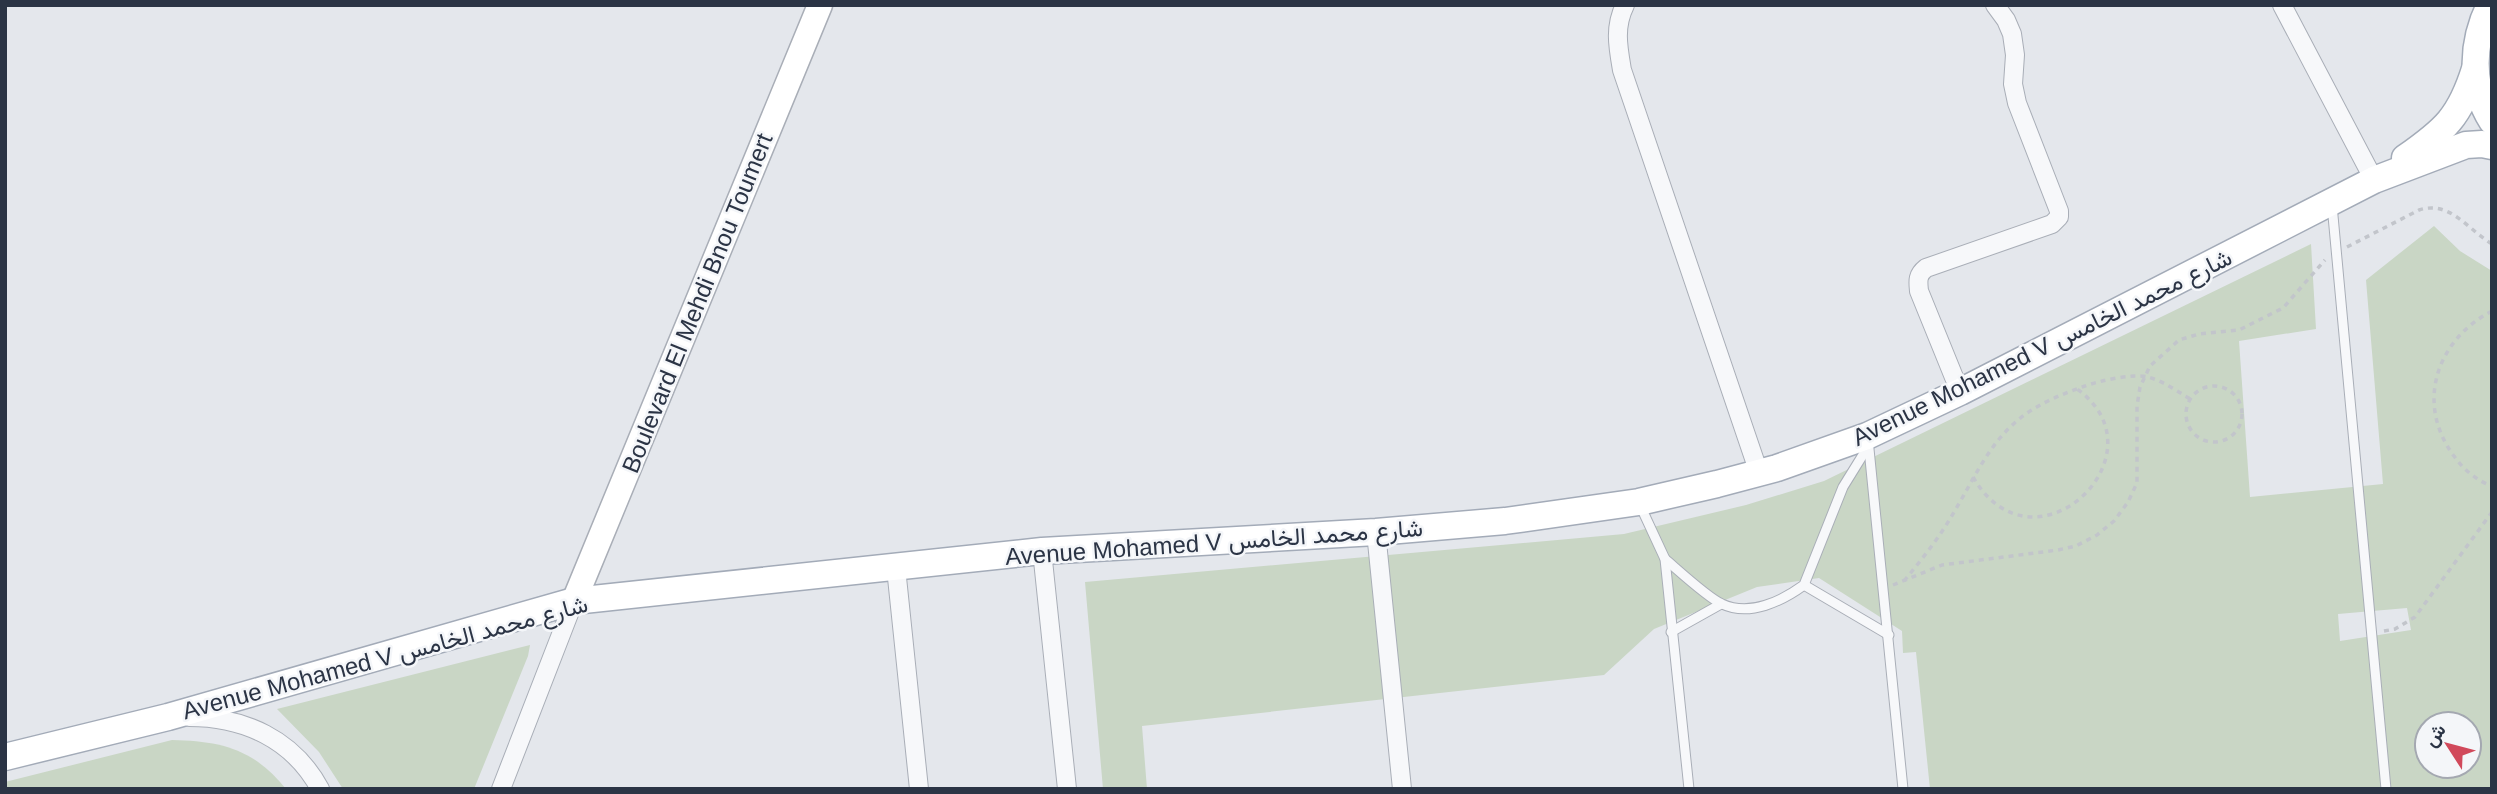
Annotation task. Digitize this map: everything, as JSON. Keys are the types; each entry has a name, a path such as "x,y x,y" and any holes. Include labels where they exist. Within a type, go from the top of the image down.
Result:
{"main road":[{"name":"Boulevard El Mehdi Bnou Toumert","path":"574,601 820,5"},
{"path":"2374,180 2438,135 2455,116 2467,94 2474,69 2479,27 2490,5"},
{"path":"2474,69 2484,109 2492,121"},
{"path":"2374,180 2466,145 2492,146"},
{"name":"Avenue Mohamed V شارع محمد الخامس","path":"5,757 168,717 574,601 1042,551 1376,532 1504,520 1639,502 1759,472 1868,440 2374,180"}],"street":[{"path":"1625,5 1618,18 1617,42 1622,70 1759,472"},
{"path":"1960,392 1919,291 1918,279 1921,272 2052,224 2059,217 2017,103 2013,77 2015,44 2006,20 1995,5"},
{"path":"2282,5 2374,180"},
{"path":"1376,532 1402,789"},
{"path":"1042,551 1067,789"},
{"path":"896,568 919,789"},
{"path":"500,789 574,601"},
{"path":"168,717 223,719 266,733 301,761 320,789"}],"lane":[{"path":"2332,202 2386,789"},
{"path":"1665,559 1721,604 1751,609 1791,594 1804,585 1843,487 1868,440"},
{"path":"1868,440 1903,789"},
{"path":"1639,502 1665,559 1689,789"},
{"path":"1804,585 1889,635"},
{"path":"1671,632 1721,604"}],"path":[{"path":"1884,587 1903,583 1942,565 2076,546 2097,535 2114,521 2128,502 2137,483 2137,406 2140,387 2150,366 2179,340 2199,334 2239,330 2283,308 2322,263 2336,253 2432,205 2450,212 2492,244"},
{"path":"2492,311 2463,330 2443,357 2434,385 2435,415 2445,444 2462,468 2492,486"},
{"path":"1903,583 1929,551 1991,448 2018,419 2055,396 2100,381 2145,376 2190,399"},
{"path":"2205,387 2223,387 2237,398 2242,416 2234,433 2218,441 2200,438 2188,425 2187,407 2190,399 2205,387"},
{"path":"1973,477 1981,492 1999,507 2021,515 2044,516 2067,509 2086,496 2099,478 2106,458 2106,436 2101,415 2088,397 2077,389"},
{"path":"2371,634 2395,629 2415,617 2492,512"}],"green space":[{"path":"2434,226 2460,251 2492,271 2492,789 1930,789 1916,652 1903,653 1902,631 1819,578 1757,587 1654,629 1604,675 1142,726 1147,789 1103,789 1085,582 1624,534 1746,505 1824,481 2311,244 2316,329 2239,341 2250,497 2383,484 2366,280","holes":["2407,608 2411,630 2340,641 2338,614"]},
{"path":"530,645 528,656 474,789 343,789 319,752 277,709"},
{"path":"172,740 221,745 249,756 274,775 286,789 5,789 5,782"}]}
